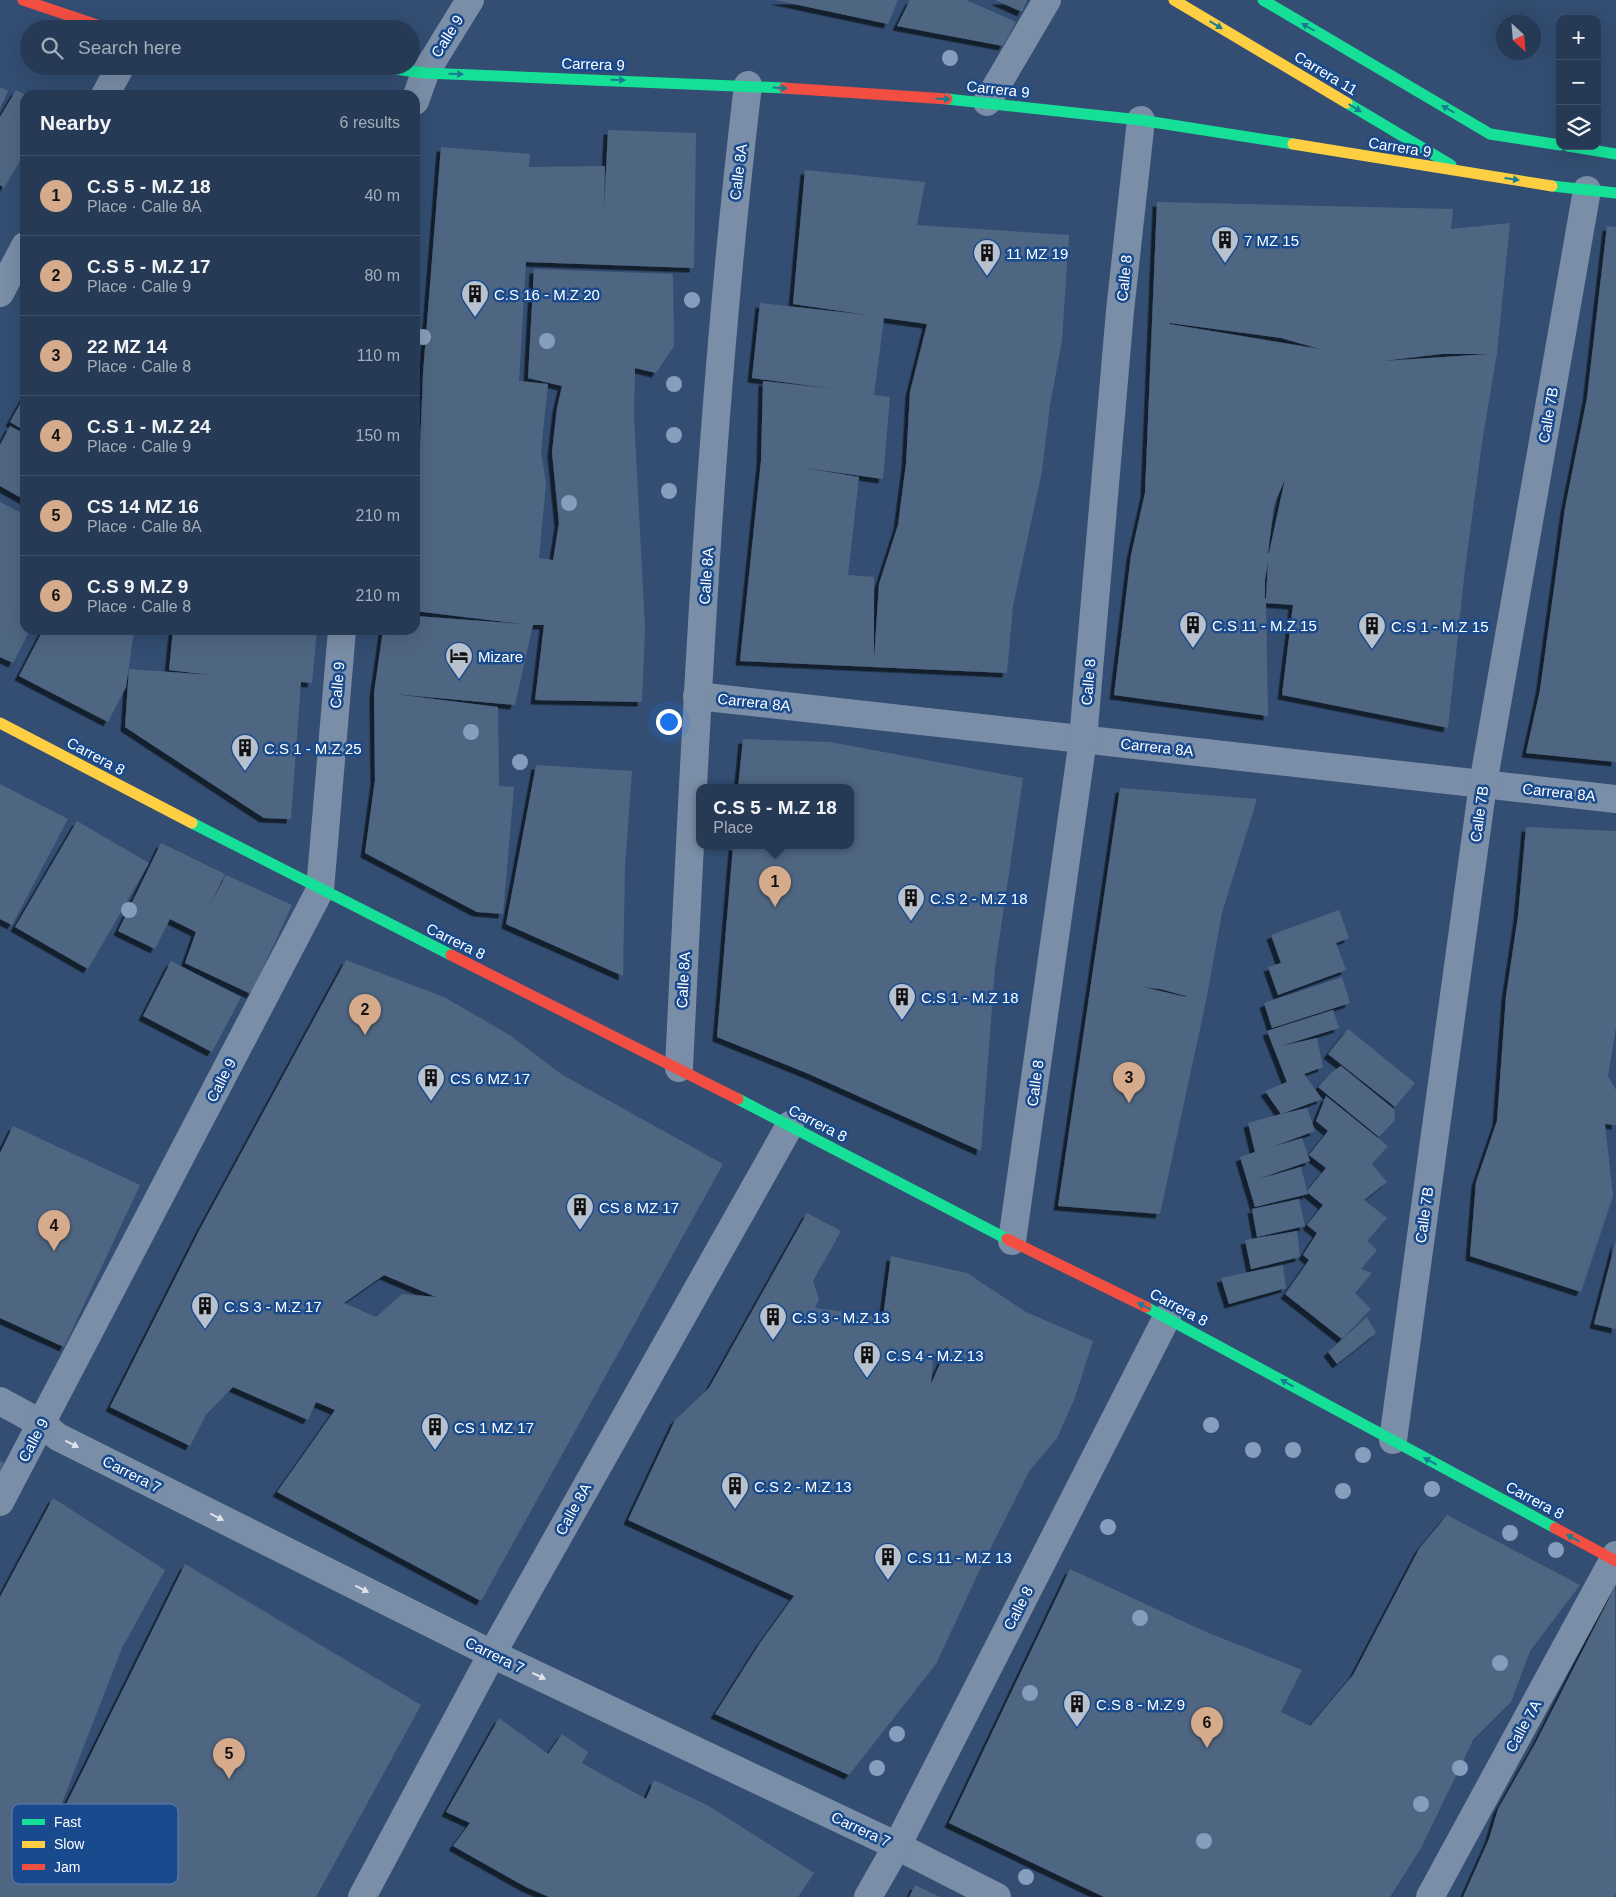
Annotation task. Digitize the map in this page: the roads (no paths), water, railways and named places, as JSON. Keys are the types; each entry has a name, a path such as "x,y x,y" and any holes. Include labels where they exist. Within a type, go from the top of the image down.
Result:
{"street":[{"path":"24,0 82,20"},
{"name":"Calle 9","path":"419,90 425,72 470,0"},
{"path":"987,102 1047,0"},
{"name":"Carrera 11","path":"1174,0 1463,172"},
{"name":"Carrera 11","path":"1263,0 1490,134 1556,144"},
{"name":"Carrera 9","path":"420,71 748,86 987,102 1141,120 1463,172 1616,193"},
{"path":"108,90 116,75"},
{"name":"Calle 8A","path":"678,1068 697,696 725,306 733,214 748,86"},
{"name":"Calle 8","path":"1012,1241 1083,739 1120,310 1141,120"},
{"path":"1592,150 1616,154"},
{"name":"Calle 7B","path":"1392,1440 1483,784 1587,190"},
{"path":"0,293 20,255"},
{"name":"Calle 9","path":"0,1502 320,890 342,635"},
{"name":"Carrera 8A","path":"697,696 1616,798"},
{"name":"Carrera 8","path":"0,723 320,890 678,1068 1012,1241 1167,1317 1615,1559"},
{"name":"Calle 8A","path":"362,1897 492,1654 790,1125"},
{"name":"Calle 8","path":"868,1897 897,1846 1167,1317"},
{"name":"Carrera 7","path":"0,1401 42,1424 58,1438 492,1654 897,1846 996,1897"},
{"name":"Calle 7A","path":"1430,1897 1615,1559"}],"place":[{"name":"7 MZ 15","path":"1225,264"},
{"name":"11 MZ 19","path":"987,277"},
{"name":"C.S 16 - M.Z 20","path":"475,318"},
{"name":"C.S 11 - M.Z 15","path":"1193,649"},
{"name":"C.S 1 - M.Z 15","path":"1372,650"},
{"name":"Mizare","path":"459,680"},
{"name":"C.S 1 - M.Z 25","path":"245,772"},
{"name":"C.S 5 - M.Z 18","path":"775,907"},
{"name":"C.S 2 - M.Z 18","path":"911,922"},
{"name":"C.S 1 - M.Z 18","path":"902,1021"},
{"name":"C.S 5 - M.Z 17","path":"365,1035"},
{"name":"CS 6 MZ 17","path":"431,1102"},
{"name":"22 MZ 14","path":"1129,1103"},
{"name":"CS 8 MZ 17","path":"580,1231"},
{"name":"C.S 1 - M.Z 24","path":"54,1251"},
{"name":"C.S 3 - M.Z 17","path":"205,1330"},
{"name":"C.S 3 - M.Z 13","path":"773,1341"},
{"name":"C.S 4 - M.Z 13","path":"867,1379"},
{"name":"CS 1 MZ 17","path":"435,1451"},
{"name":"C.S 2 - M.Z 13","path":"735,1510"},
{"name":"C.S 11 - M.Z 13","path":"888,1581"},
{"name":"C.S 8 - M.Z 9","path":"1077,1728"},
{"name":"C.S 9 M.Z 9","path":"1207,1748"},
{"name":"CS 14 MZ 16","path":"229,1779"}]}
